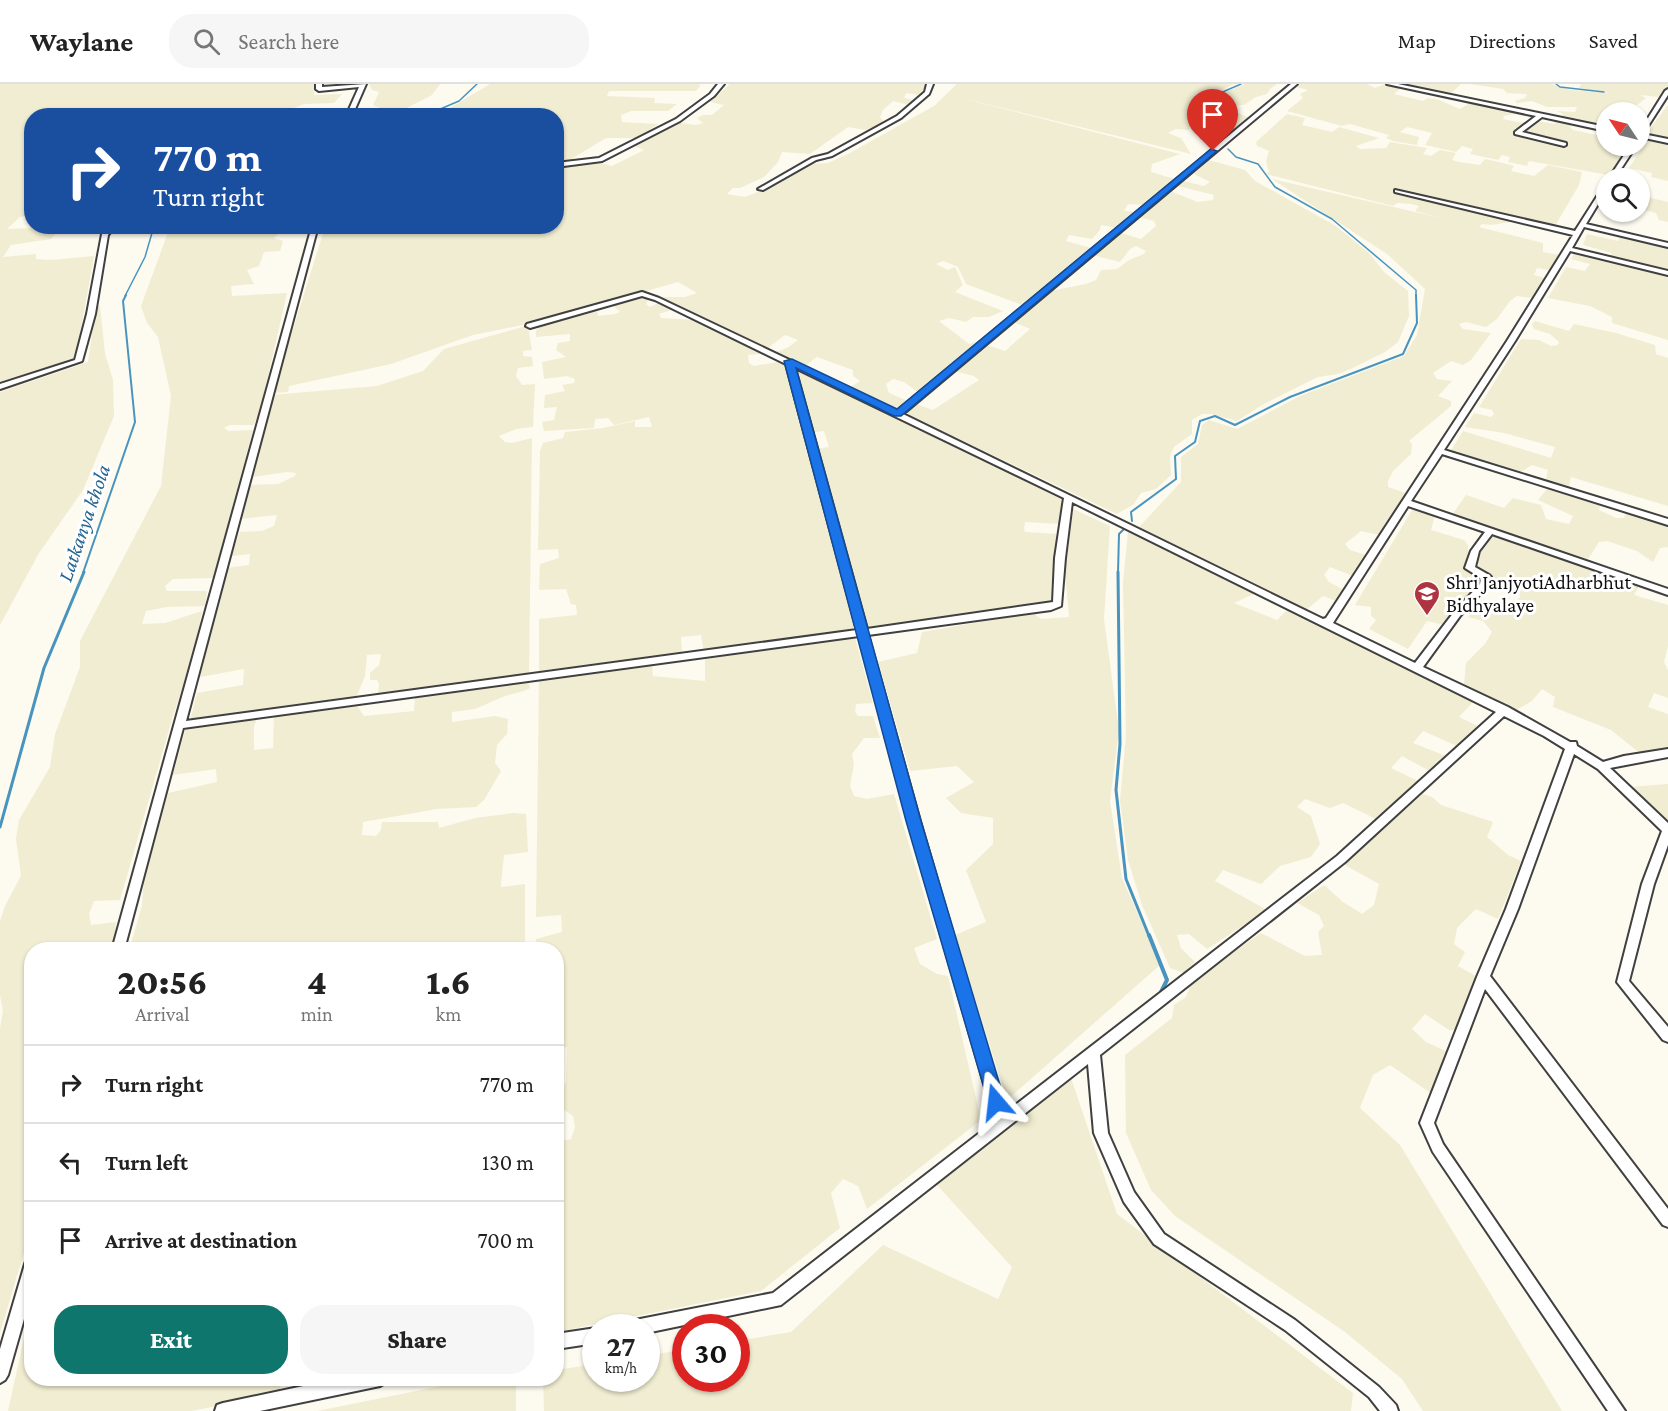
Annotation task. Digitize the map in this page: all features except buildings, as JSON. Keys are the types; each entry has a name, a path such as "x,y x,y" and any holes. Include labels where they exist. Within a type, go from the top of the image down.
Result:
{"street":[{"path":"318,89 362,84"},
{"path":"351,108 362,84"},
{"path":"564,164 600,160 678,120 712,95 721,84"},
{"path":"761,189 814,159 830,155 899,117 927,93 930,84"},
{"path":"898,414 1294,84"},
{"path":"1390,84 1596,127"},
{"path":"1650,119 1668,91"},
{"path":"1541,115 1533,124 1524,126 1517,133 1564,144"},
{"path":"1650,137 1668,141"},
{"path":"1397,191 1578,234"},
{"path":"1320,621 1329,621 1440,451 1596,204"},
{"path":"1583,225 1668,245"},
{"path":"0,387 78,361 91,314 105,234"},
{"path":"120,942 313,234"},
{"path":"1568,249 1668,273"},
{"path":"530,326 642,294 657,299 1068,497 1504,710 1572,746 1602,766 1668,830 1648,884 1623,982 1668,1036"},
{"path":"789,361 861,633 1002,1124"},
{"path":"1440,451 1668,522"},
{"path":"181,725 861,633 1058,604 1060,558 1068,497"},
{"path":"1406,502 1668,592"},
{"path":"1416,669 1457,614 1484,585 1486,577 1470,568 1475,551 1491,531"},
{"path":"660,1323 776,1300 1341,859 1504,710"},
{"path":"1572,746 1512,909 1483,977 1427,1124 1430,1134 1617,1411"},
{"path":"1602,766 1668,753"},
{"path":"1483,977 1668,1220"},
{"path":"1093,1053 1101,1133 1129,1197 1160,1239 1290,1325 1374,1392 1390,1411"},
{"path":"0,1375 24,1292"},
{"path":"564,1341 582,1337"},
{"path":"223,1411 342,1386"}],"shaded area":[{"path":"0,84 315,84 314,95 342,94 334,103 304,104 294,108 24,108 24,216 20,217 7,229 24,228 24,234 56,234 51,239 11,245 3,257 36,254 36,259 51,260 94,256 79,340 73,358 0,384"},
{"path":"369,84 440,84 432,95 407,108 380,108 373,105 379,92 372,90"},
{"path":"490,84 701,85 696,91 609,91 607,96 655,98 654,103 677,104 668,111 631,111 621,115 622,122 658,124 637,138 606,138 568,161 564,161 564,108 450,108"},
{"path":"730,84 928,84 920,95 906,93 904,98 914,100 909,105 893,101 883,110 880,117 885,123 866,130 848,127 810,154 782,152 778,162 764,177 740,188 733,188 727,194 745,197 768,188 810,164 828,163 848,154 934,106 957,84 1234,84 1204,98 1189,130 1176,129 1168,133 1181,138 1191,154 949,95 1180,154 1152,164 1151,172 1178,180 1146,205 1128,204 1124,211 1138,212 1117,228 1101,225 1100,230 1092,239 1069,235 1066,241 1094,249 1025,306 966,284 958,267 943,261 936,264 948,270 955,267 963,285 955,292 1003,311 989,317 973,317 966,322 949,318 939,321 969,344 985,339 919,393 904,382 893,379 886,384 889,393 910,402 900,410 849,388 860,381 853,376 853,370 817,357 805,366 776,352 787,348 798,340 796,339 785,335 768,348 660,297 685,297 697,293 678,282 537,322 473,335 391,364 289,386 288,392 273,393 323,234 564,234 564,167 600,163 612,166 644,150 634,146 680,123 696,125 703,123 697,118 712,115 724,105 710,102"},
{"path":"1245,84 1277,84 1267,94 1256,97 1244,105 1234,105 1230,109 1249,118 1221,142 1202,132 1206,107 1214,97"},
{"path":"1298,84 1367,84 1375,88 1385,84 1402,87 1394,94 1423,101 1428,98 1439,100 1460,109 1472,102 1535,115 1531,118 1514,114 1504,116 1503,119 1517,122 1538,121 1554,124 1558,119 1572,122 1570,127 1573,130 1596,135 1596,156 1621,156 1614,168 1596,168 1596,173 1529,161 1527,166 1508,162 1510,157 1502,155 1498,160 1470,154 1473,149 1462,146 1456,152 1425,145 1432,133 1407,127 1400,132 1419,137 1417,145 1393,141 1386,138 1389,135 1350,124 1342,126 1287,111 1303,98 1300,94 1308,90 1296,87"},
{"path":"1399,84 1461,84 1449,95"},
{"path":"1470,84 1551,84 1571,90 1611,93 1579,88 1581,84 1668,84 1659,97 1640,95 1646,98 1641,102 1596,102 1596,126 1559,118 1563,114 1557,111 1575,112 1577,107 1547,107 1532,101 1517,103 1515,101 1525,98 1527,94 1507,93 1503,89"},
{"path":"1668,105 1668,139 1652,135 1650,129"},
{"path":"1287,114 1305,118 1302,125 1332,132 1339,127 1379,138 1356,146 1360,149 1386,148 1390,142 1427,148 1423,154 1431,156 1440,150 1456,153 1452,160 1459,162 1480,165 1485,159 1503,163 1514,166 1511,171 1534,176 1548,165 1582,172 1579,185 1555,226 1524,220 1491,225 1482,224 1479,227 1543,243 1543,252 1559,255 1549,270 1537,268 1534,275 1545,278 1533,298 1517,296 1510,301 1497,319 1486,327 1466,322 1459,324 1463,329 1491,333 1471,360 1463,365 1451,361 1433,373 1437,379 1452,381 1438,396 1451,401 1451,406 1409,441 1412,444 1411,454 1393,471 1388,481 1388,487 1411,495 1384,536 1361,531 1345,544 1350,550 1369,556 1353,576 1330,567 1324,575 1329,582 1344,590 1336,601 1323,596 1306,610 1139,527 1181,482 1181,457 1198,444 1202,425 1209,420 1237,429 1300,396 1404,356 1417,335 1425,289 1387,254 1272,179 1441,218 1415,211 1419,206 1397,203 1393,206 1266,174 1269,172 1266,161 1269,151 1257,146 1256,142"},
{"path":"1650,138 1668,143 1668,181 1651,177 1650,168 1629,168 1637,156 1650,156"},
{"path":"1209,160 1245,170 1255,181 1336,226 1369,253 1384,272 1408,291 1409,316 1398,342 1385,352 1353,368 1338,374 1318,377 1264,404 1237,421 1211,414 1202,414 1192,420 1192,434 1174,447 1170,456 1171,475 1156,489 1141,493 1134,504 1117,514 904,413 916,404 933,410 979,380 974,376 954,371 986,345 1005,351 1030,329 1014,322 1050,291 1086,284 1096,280 1101,270 1117,269 1129,260 1144,254 1146,251 1136,246 1130,249 1120,262 1092,255 1121,233 1141,239 1156,226 1154,221 1138,217 1172,192 1198,202 1213,200 1214,195 1178,186 1184,181 1204,186 1210,182 1194,174"},
{"path":"1650,198 1668,202 1668,222 1659,220 1656,213 1650,212"},
{"path":"167,234 278,234 274,238 283,241 280,251 264,252 259,266 247,270 254,284 231,286 232,296 287,293 260,411 254,425 230,425 224,428 229,431 253,430 214,578 173,579 165,586 167,591 207,591 205,606 167,607 146,611 142,624 165,623 202,611 193,657 173,716 120,900 94,901 89,914 91,925 116,922 114,942 24,942 24,1252 0,1333 0,1028 3,1011 0,995 0,921 5,906 21,876 16,839 19,820 50,767 55,734 80,667 80,641 161,486 171,396 158,337 147,323 141,306"},
{"path":"1587,234 1618,241 1621,236 1668,247 1668,270 1610,256 1612,253 1583,245"},
{"path":"1575,252 1668,275 1668,340 1612,323 1612,317 1590,306 1548,298 1566,267 1585,271 1590,264 1571,259"},
{"path":"641,296 649,299 646,304 650,307 660,302 674,309 659,314 661,318 697,320 768,353 748,355 749,363 754,366 784,361 823,497 854,623 852,632 704,652 701,635 681,637 682,653 539,671 539,619 577,615 576,605 571,604 566,589 539,590 540,564 559,558 558,549 538,550 540,452 543,443 563,438 565,432 603,428 635,421 635,427 652,427 649,417 614,425 608,418 595,419 594,428 544,431 542,422 554,420 557,407 544,408 545,395 565,391 562,385 574,383 575,379 567,376 544,379 542,362 566,357 556,350 558,343 570,341 570,334 536,337 536,331 540,326 597,311 598,316 615,314 620,312 612,304"},
{"path":"100,306 105,354 113,380 114,416 83,490 39,553 0,625 0,392 88,362 96,307"},
{"path":"1535,321 1569,331 1574,324 1616,333 1655,345 1656,354 1668,358 1668,506 1571,477 1569,486 1546,480 1548,470 1532,465 1521,472 1450,452 1463,431 1551,458 1555,447 1504,433 1465,427 1474,413 1491,417 1494,414 1492,410 1479,407 1521,339 1539,340 1551,346 1558,345 1559,342 1550,334 1534,329 1532,324"},
{"path":"528,327 532,350 523,351 523,356 532,357 533,366 518,368 516,376 522,385 535,384 533,427 516,429 499,436 505,442 512,443 532,438 529,673 378,695 379,684 377,680 370,680 370,673 379,665 381,654 367,655 365,676 356,698 190,721 197,693 243,685 244,669 200,677 226,568 249,565 250,554 231,556 240,532 262,531 274,526 276,519 277,515 240,519 249,485 278,484 295,476 296,473 287,472 253,477 272,395 377,386 423,371 444,349"},
{"path":"792,365 1064,497 1061,524 1025,522 1024,529 1025,532 1059,534 1054,603 865,630 815,449 829,447 824,431 810,433"},
{"path":"1552,483 1596,497 1601,502 1599,510 1616,518 1624,518 1628,507 1668,519 1668,547 1660,548 1653,562 1637,551 1607,541 1599,542 1588,559 1452,515 1466,495 1504,508 1513,498 1541,505 1546,519 1569,524 1573,516 1538,500"},
{"path":"1414,507 1435,515 1431,530 1464,540 1468,545 1469,569 1483,579 1449,626 1427,621 1408,649 1369,629 1376,620 1371,616 1371,607 1355,605"},
{"path":"1073,509 1110,526 1104,619 1119,730 1110,801 1122,878 1160,965 1007,1100 955,935 986,922 966,870 993,844 993,818 961,813 946,798 974,782 957,766 910,771 878,662 917,653 922,632 1033,613 1041,619 1069,617 1065,572"},
{"path":"1128,531 1256,593 1234,603 1277,620 1289,608 1475,700 1459,717 1480,727 1457,746 1423,731 1413,743 1446,756 1428,770 1402,756 1391,768 1418,781 1376,819 1343,803 1330,808 1305,799 1297,807 1311,816 1320,844 1311,857 1280,866 1261,884 1223,870 1215,881 1267,910 1207,949 1189,934 1177,935 1181,948 1195,962 1184,973 1170,968 1142,905 1128,860 1120,801 1126,735 1123,583"},
{"path":"1498,536 1641,583 1634,595 1668,605 1668,646 1664,662 1668,670 1668,698 1654,693 1648,707 1668,714 1668,748 1641,754 1611,730 1553,707 1555,697 1542,689 1532,701 1516,710 1464,684 1466,663 1485,644 1492,632 1483,621 1468,617 1477,604 1494,610 1510,609 1520,597 1519,589 1491,578 1479,569 1477,558 1489,537"},
{"path":"855,638 873,703 856,704 855,712 858,716 873,716 880,738 864,738 852,754 854,764 850,786 854,796 867,799 894,794 937,939 914,948 920,964 937,974 948,976 981,1120 867,1209 858,1186 843,1179 831,1193 840,1228 761,1291 647,1314 582,1314 582,1327 564,1331 564,1140 571,1139 575,1127 573,1116 564,1110 567,1047 564,1047 564,942 536,942 536,939 562,932 561,915 536,917 539,678 652,662 653,676 705,681 705,657"},
{"path":"527,678 530,688 524,691 505,696 475,709 452,712 452,722 495,716 508,719 507,734 497,745 495,763 501,771 484,800 476,807 437,809 363,822 362,835 376,836 381,830 382,822 438,822 439,828 475,818 513,813 526,814 528,852 504,855 501,884 501,887 525,884 525,942 131,942 142,906 144,879 168,793 217,782 216,769 173,775 186,727 258,717 254,726 254,750 273,748 274,716 356,704 364,716 414,711 415,696"},
{"path":"1668,784 1668,828 1629,787"},
{"path":"1423,794 1432,797 1441,805 1493,822 1487,837 1508,855 1521,861 1498,919 1476,909 1457,928 1454,944 1465,952 1458,966 1479,978 1459,1030 1449,1030 1425,1014 1412,1029 1426,1042 1450,1053 1432,1094 1390,1065 1373,1075 1360,1108 1400,1145 1562,1411 1423,1411 1402,1379 1345,1332 1175,1216 1151,1190 1126,1133 1125,1055 1172,1018 1174,1005 1186,997 1192,981 1261,933 1305,956 1322,955 1318,932 1324,926 1319,915 1297,903 1324,885 1343,902 1362,914 1374,905 1379,884 1343,864"},
{"path":"1071,1078 1117,1214 1353,1393 1351,1411 544,1411 543,1386 564,1386 564,1369 582,1366 582,1392 660,1392 660,1354 672,1351 672,1392 750,1392 750,1339 791,1332 883,1245 998,1299 1012,1267 936,1184"},
{"path":"24,1338 24,1386 281,1386 279,1394 191,1411 8,1411"},
{"path":"441,1386 516,1386 516,1411 317,1411"}],"waterway":[{"name":"Latkanya khola","path":"443,108 459,101 477,84"},
{"path":"1219,146 1201,138 1195,127 1211,97 1241,84"},
{"path":"1556,84 1560,87 1604,92"},
{"path":"1228,149 1236,157 1258,164 1275,187 1332,219 1416,290 1416,295"},
{"name":"Latkanya khola","path":"125,296 145,257 152,234"},
{"name":"Latkanya khola","path":"83,573 135,422 123,301 126,295"},
{"path":"1132,521 1131,512 1176,479 1175,456 1195,442 1200,421 1215,416 1235,425 1290,397 1403,354 1417,323 1416,295"},
{"path":"1118,573 1119,534 1126,527"},
{"name":"Latkanya khola","path":"0,827 44,668 84,572"},
{"path":"1118,573 1120,744 1116,790 1126,879 1149,936"},
{"path":"1149,935 1167,980 1161,992"}],"place":[{"name":"Shri JanjyotiAdharbhut Bidhyalaye","path":"1427,617"}],"route":[{"path":"996,1102 855,610 789,361 898,414 1213,151"}]}
